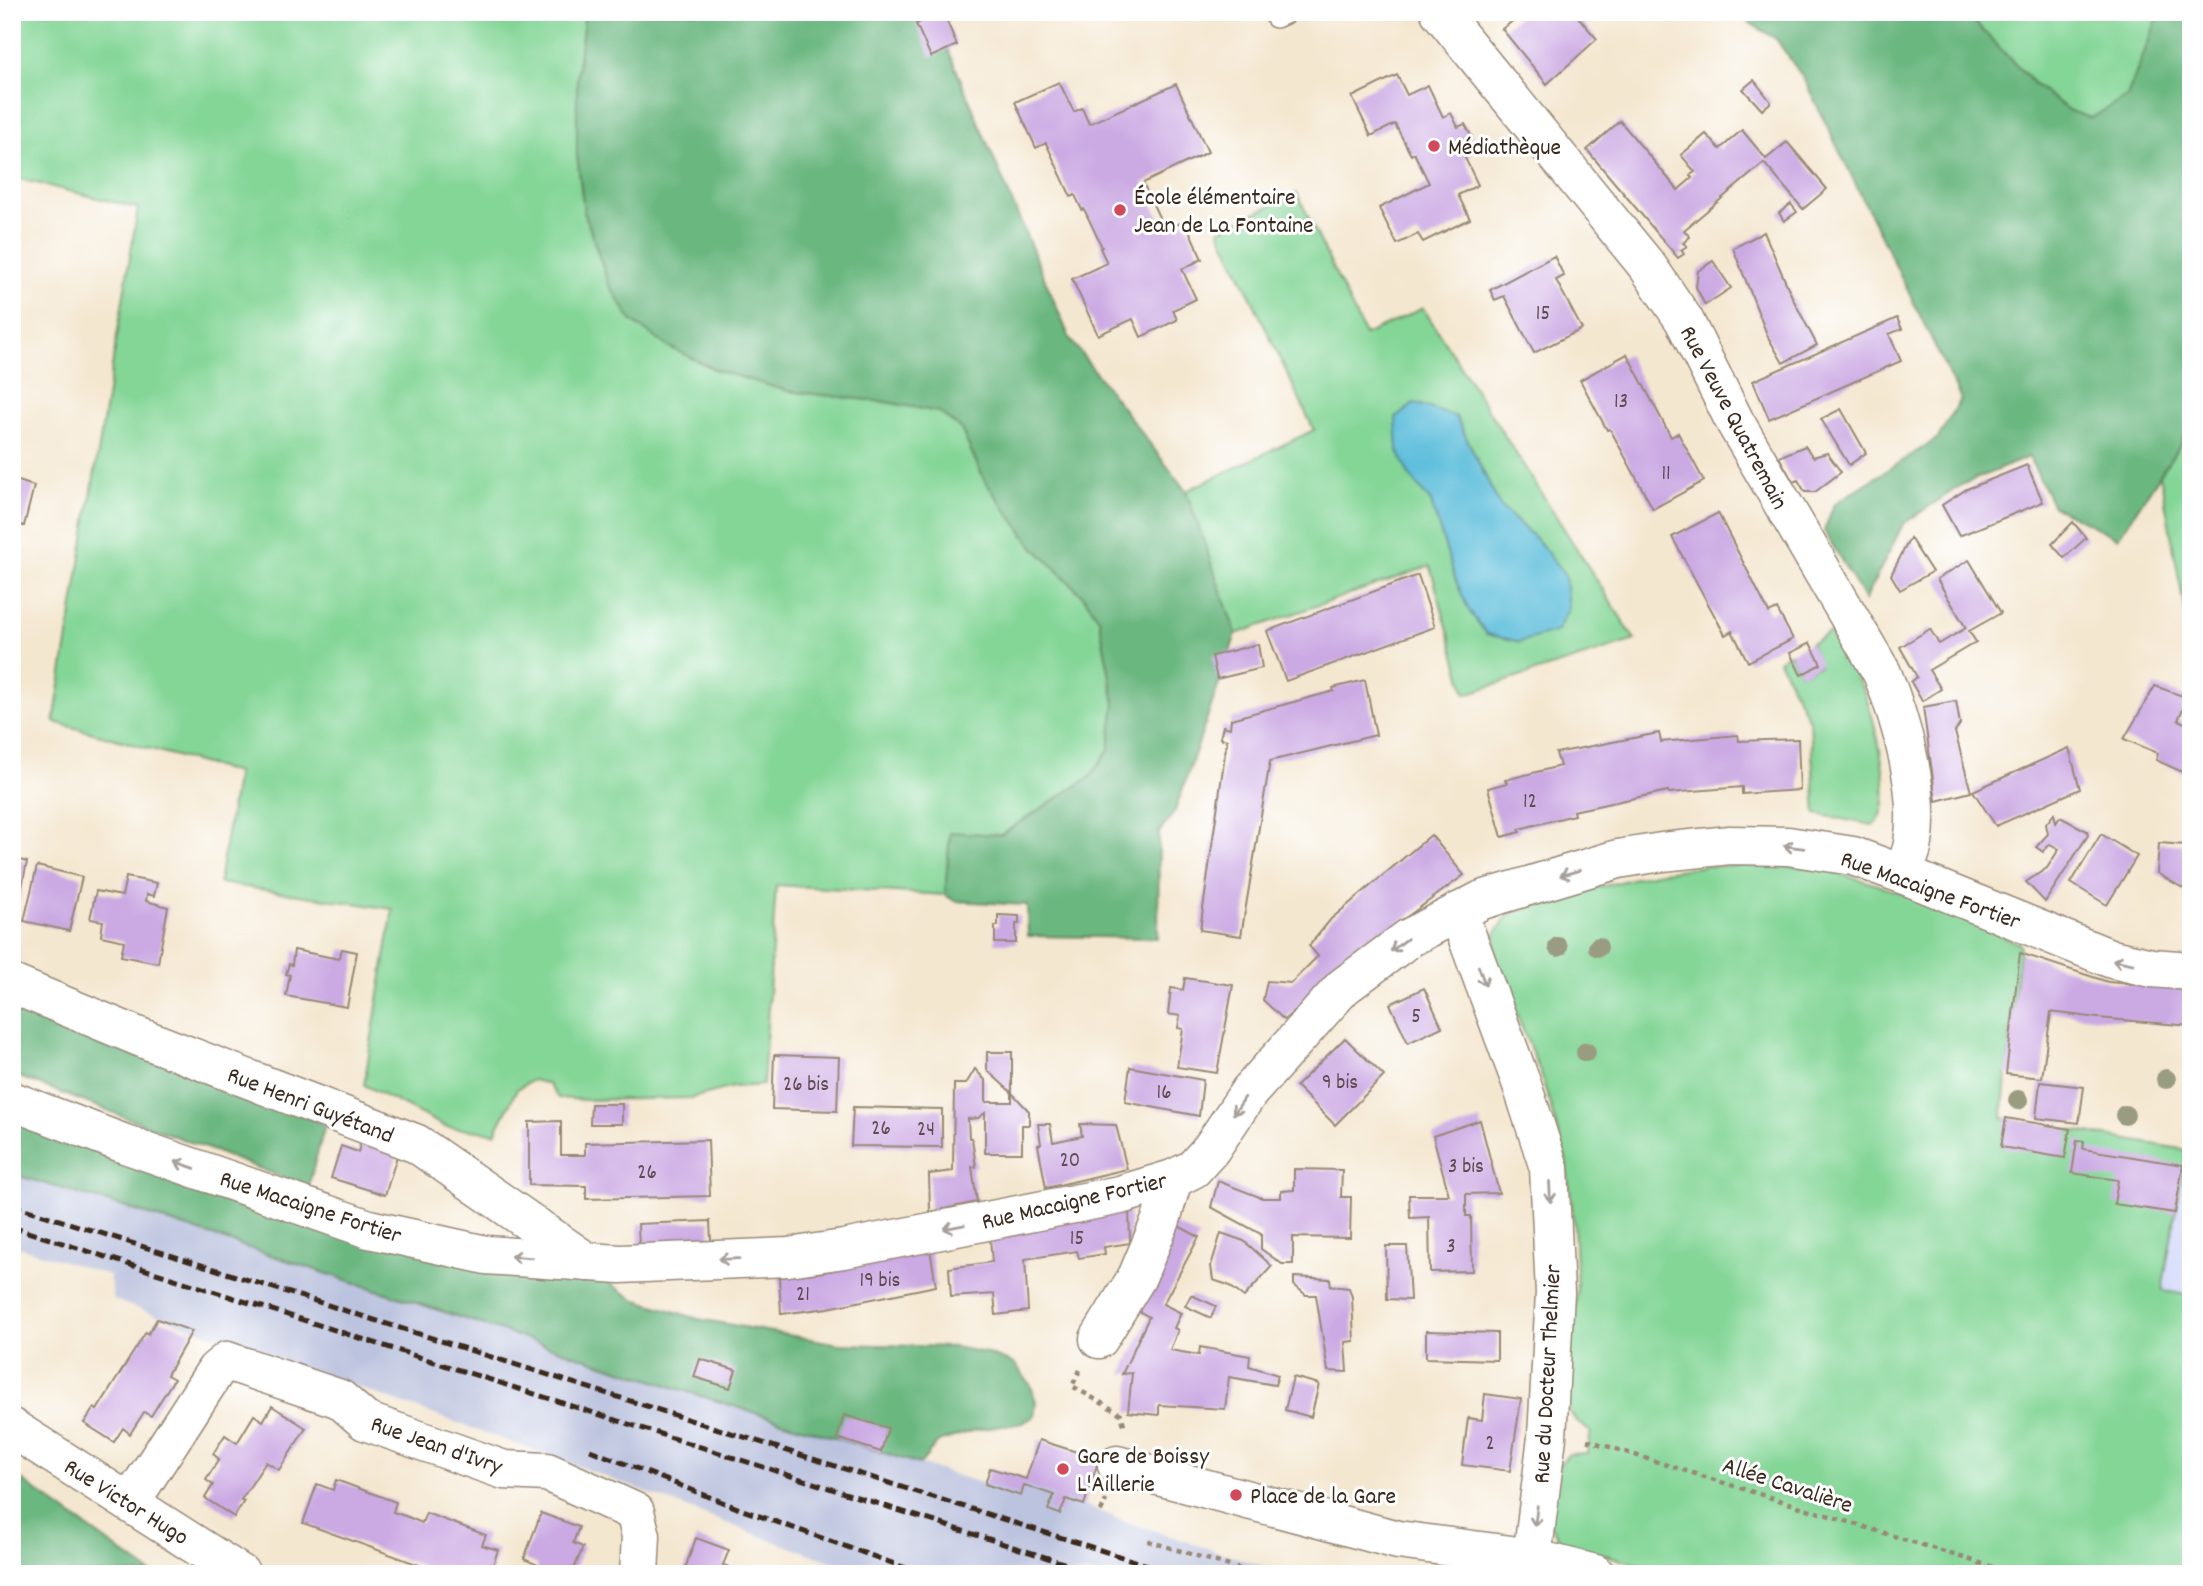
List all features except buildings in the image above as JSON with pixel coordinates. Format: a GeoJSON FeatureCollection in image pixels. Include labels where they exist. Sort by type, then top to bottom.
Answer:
{"type":"FeatureCollection","features":[{"type":"Feature","properties":{"kind":"street","name":"Rue Veuve Quatremain"},"geometry":{"type":"LineString","coordinates":[[1440,12],[1647,267],[1684,320],[1742,434],[1882,673],[1899,715],[1916,819],[1913,846],[1902,874]]}},
{"type":"Feature","properties":{"kind":"street","name":"Rue Macaigne Fortier"},"geometry":{"type":"LineString","coordinates":[[12,1101],[125,1144],[369,1229],[486,1255],[589,1263],[788,1256],[844,1249],[1120,1195],[1173,1179],[1193,1169],[1211,1149],[1249,1092],[1343,987],[1409,937],[1482,900],[1618,859],[1730,845],[1787,846],[1853,856],[2112,960],[2152,968],[2191,971]]}},
{"type":"Feature","properties":{"kind":"street","name":"Rue du Docteur Thelmier"},"geometry":{"type":"LineString","coordinates":[[1458,912],[1522,1085],[1549,1168],[1555,1293],[1547,1437],[1532,1558]]}},
{"type":"Feature","properties":{"kind":"street","name":"Rue Henri Guyétand"},"geometry":{"type":"LineString","coordinates":[[12,984],[137,1036],[417,1144],[589,1263]]}},
{"type":"Feature","properties":{"kind":"street"},"geometry":{"type":"LineString","coordinates":[[1099,1339],[1137,1277],[1161,1220],[1173,1179]]}},
{"type":"Feature","properties":{"kind":"street","name":"Rue Jean d'Ivry"},"geometry":{"type":"LineString","coordinates":[[130,1503],[216,1370],[227,1361],[340,1399],[365,1421],[504,1470],[547,1472],[635,1512],[641,1536],[639,1574]]}},
{"type":"Feature","properties":{"kind":"street","name":"Rue Victor Hugo"},"geometry":{"type":"LineString","coordinates":[[12,1428],[241,1574]]}},
{"type":"Feature","properties":{"kind":"street"},"geometry":{"type":"LineString","coordinates":[[1117,1465],[1398,1540],[1532,1558],[1595,1574]]}},
{"type":"Feature","properties":{"kind":"path"},"geometry":{"type":"LineString","coordinates":[[1099,1339],[1072,1386],[1121,1414],[1126,1434],[1117,1465]]}},
{"type":"Feature","properties":{"kind":"path","name":"Allée Cavalière"},"geometry":{"type":"LineString","coordinates":[[1547,1437],[1594,1441],[2015,1574]]}},
{"type":"Feature","properties":{"kind":"path"},"geometry":{"type":"LineString","coordinates":[[1148,1541],[1250,1572]]}},
{"type":"Feature","properties":{"kind":"path"},"geometry":{"type":"LineString","coordinates":[[1231,1574],[1233,1567]]}},
{"type":"Feature","properties":{"kind":"shaded area"},"geometry":{"type":"Polygon","coordinates":[[[2191,1135],[2191,1296],[2162,1291],[2183,1165],[2191,1135]]]}},
{"type":"Feature","properties":{"kind":"shaded area"},"geometry":{"type":"Polygon","coordinates":[[[12,1174],[124,1207],[688,1392],[984,1484],[990,1468],[1026,1479],[1039,1440],[1099,1459],[1084,1505],[1118,1519],[1287,1574],[868,1574],[773,1541],[580,1467],[114,1300],[109,1275],[12,1245],[12,1174]]]}},
{"type":"Feature","properties":{"kind":"green space"},"geometry":{"type":"Polygon","coordinates":[[[12,12],[585,12],[577,75],[577,155],[584,211],[609,285],[632,321],[667,346],[718,371],[788,391],[886,402],[939,412],[961,429],[985,481],[1031,544],[1082,595],[1099,618],[1115,704],[1109,749],[1091,776],[1000,835],[950,832],[945,895],[776,885],[763,1085],[733,1087],[691,1098],[586,1100],[558,1098],[548,1084],[533,1080],[517,1089],[495,1133],[446,1127],[364,1085],[393,909],[219,883],[237,773],[54,722],[138,208],[12,177],[12,12]]]}},
{"type":"Feature","properties":{"kind":"green space"},"geometry":{"type":"Polygon","coordinates":[[[585,12],[932,12],[1070,339],[1186,491],[1236,634],[1175,811],[1159,833],[1158,938],[1028,936],[1027,905],[955,901],[945,895],[950,832],[1001,835],[1091,776],[1109,749],[1115,704],[1099,618],[1082,595],[1031,544],[985,481],[961,429],[939,412],[886,402],[788,391],[717,370],[667,346],[632,321],[609,285],[584,211],[577,155],[577,75],[585,12]]]}},
{"type":"Feature","properties":{"kind":"green space"},"geometry":{"type":"Polygon","coordinates":[[[1732,12],[1965,12],[2035,85],[2070,111],[2091,118],[2127,97],[2160,12],[2191,12],[2191,416],[2183,440],[2118,538],[2053,506],[2029,457],[1963,484],[1903,524],[1865,600],[1824,531],[1834,504],[1938,438],[1961,399],[1804,79],[1776,39],[1732,12]]]}},
{"type":"Feature","properties":{"kind":"green space"},"geometry":{"type":"Polygon","coordinates":[[[1965,12],[2160,12],[2127,97],[2091,118],[2070,111],[2035,85],[1965,12]]]}},
{"type":"Feature","properties":{"kind":"green space"},"geometry":{"type":"Polygon","coordinates":[[[1297,193],[1365,335],[1423,308],[1635,640],[1466,694],[1430,566],[1236,634],[1186,491],[1314,430],[1219,230],[1297,193]],[[1456,417],[1431,502],[1456,581],[1540,543],[1500,506],[1456,417]]]}},
{"type":"Feature","properties":{"kind":"green space"},"geometry":{"type":"Polygon","coordinates":[[[2191,416],[2191,617],[2187,622],[2160,474],[2183,440],[2191,416]]]}},
{"type":"Feature","properties":{"kind":"green space"},"geometry":{"type":"Polygon","coordinates":[[[1830,633],[1863,690],[1878,739],[1884,801],[1880,816],[1873,825],[1816,814],[1810,722],[1779,660],[1790,653],[1801,674],[1820,665],[1810,643],[1830,633]]]}},
{"type":"Feature","properties":{"kind":"green space"},"geometry":{"type":"Polygon","coordinates":[[[1771,865],[1814,868],[1867,882],[1919,900],[2020,944],[2002,1118],[2187,1150],[2162,1290],[2191,1296],[2191,1574],[1673,1574],[1562,1543],[1547,1519],[1553,1471],[1569,1454],[1587,1453],[1591,1432],[1577,1422],[1568,1410],[1568,1373],[1577,1291],[1574,1223],[1566,1160],[1541,1074],[1496,964],[1496,933],[1507,917],[1518,911],[1564,896],[1655,873],[1706,866],[1771,865]]]}},
{"type":"Feature","properties":{"kind":"green space"},"geometry":{"type":"Polygon","coordinates":[[[12,996],[325,1125],[308,1187],[12,1074],[12,996]]]}},
{"type":"Feature","properties":{"kind":"green space"},"geometry":{"type":"Polygon","coordinates":[[[12,1120],[604,1280],[634,1299],[698,1319],[839,1344],[954,1347],[985,1353],[1015,1364],[1031,1386],[1036,1402],[1034,1416],[1023,1423],[975,1430],[938,1442],[920,1464],[688,1392],[124,1207],[12,1174],[12,1120]]]}},
{"type":"Feature","properties":{"kind":"green space"},"geometry":{"type":"Polygon","coordinates":[[[12,1473],[152,1574],[12,1574],[12,1473]]]}},
{"type":"Feature","properties":{"kind":"water"},"geometry":{"type":"Polygon","coordinates":[[[1415,403],[1456,417],[1500,506],[1540,543],[1565,576],[1568,609],[1557,631],[1520,642],[1487,634],[1469,611],[1456,581],[1431,502],[1409,475],[1398,451],[1396,418],[1415,403]]]}},
{"type":"Feature","properties":{"kind":"railway"},"geometry":{"type":"LineString","coordinates":[[12,1205],[1176,1574]]}},
{"type":"Feature","properties":{"kind":"railway"},"geometry":{"type":"LineString","coordinates":[[12,1227],[1098,1574]]}},
{"type":"Feature","properties":{"kind":"railway"},"geometry":{"type":"LineString","coordinates":[[590,1450],[740,1509],[923,1574]]}},
{"type":"Feature","properties":{"kind":"place","name":"Médiathèque"},"geometry":{"type":"Point","coordinates":[1434,146]}},
{"type":"Feature","properties":{"kind":"place","name":"École élémentaire Jean de La Fontaine"},"geometry":{"type":"Point","coordinates":[1120,210]}},
{"type":"Feature","properties":{"kind":"place","name":"Gare de Boissy L'Aillerie"},"geometry":{"type":"Point","coordinates":[1063,1469]}},
{"type":"Feature","properties":{"kind":"place","name":"Place de la Gare"},"geometry":{"type":"Point","coordinates":[1236,1495]}}]}
